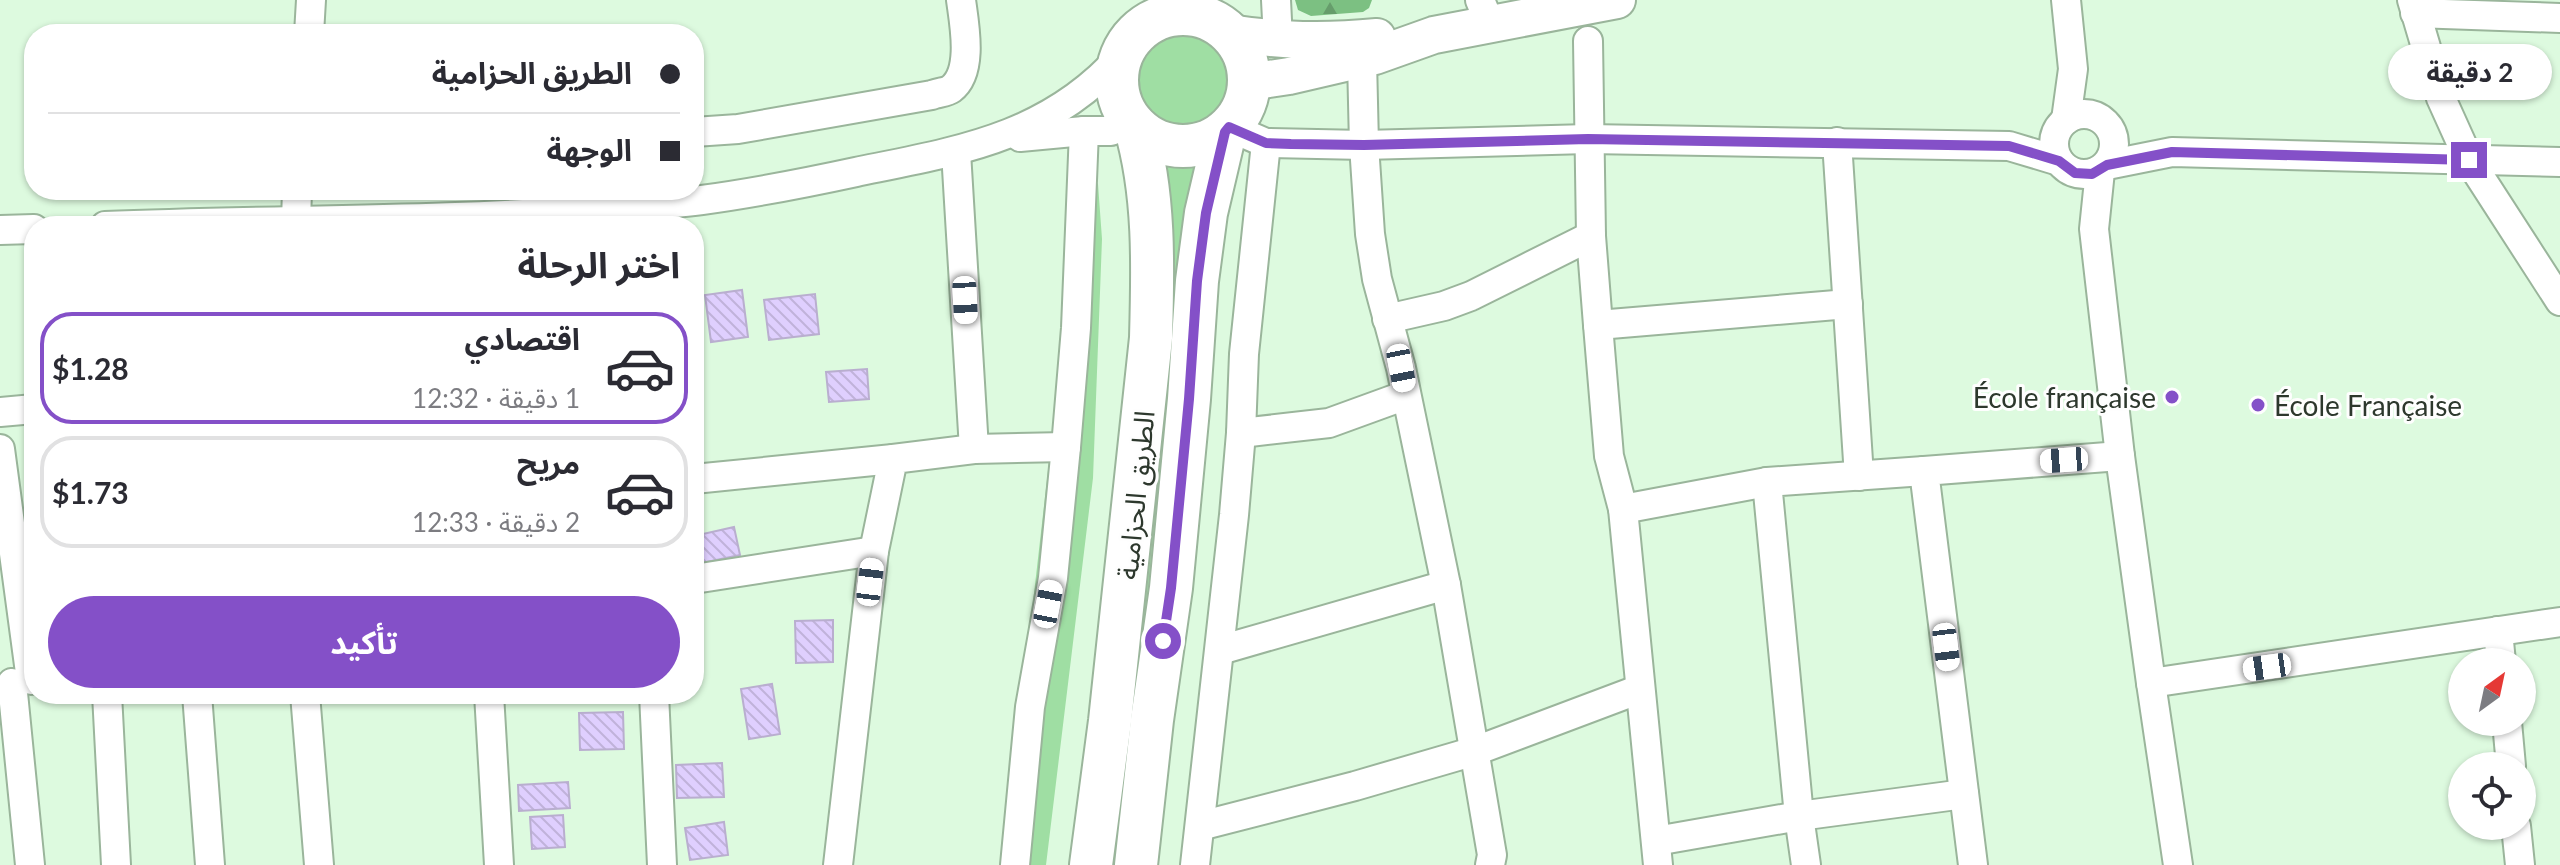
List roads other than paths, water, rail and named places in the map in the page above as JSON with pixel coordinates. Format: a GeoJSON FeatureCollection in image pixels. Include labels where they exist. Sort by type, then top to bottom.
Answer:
{"type":"FeatureCollection","features":[{"type":"Feature","properties":{"kind":"highway","name":"الطريق الحزامية"},"geometry":{"type":"LineString","coordinates":[[1091,865],[1110,721],[1151,338],[1148,183],[1133,124],[1124,110],[1117,83],[1123,53],[1142,0]]}},
{"type":"Feature","properties":{"kind":"highway"},"geometry":{"type":"LineString","coordinates":[[1123,53],[1136,34],[1151,22],[1170,15],[1189,14],[1226,21],[1247,64],[1249,82]]}},
{"type":"Feature","properties":{"kind":"highway","name":"الطريق الحزامية"},"geometry":{"type":"LineString","coordinates":[[1136,865],[1171,588],[1206,213],[1227,130],[1246,100],[1249,82]]}},
{"type":"Feature","properties":{"kind":"highway"},"geometry":{"type":"LineString","coordinates":[[1133,124],[1151,138],[1169,145],[1189,146],[1208,141],[1227,130]]}},
{"type":"Feature","properties":{"kind":"main road"},"geometry":{"type":"LineString","coordinates":[[1249,82],[1362,60],[1434,35],[1485,12],[1617,0]]}},
{"type":"Feature","properties":{"kind":"main road"},"geometry":{"type":"LineString","coordinates":[[1226,21],[1278,40],[1331,41],[1434,35]]}},
{"type":"Feature","properties":{"kind":"street"},"geometry":{"type":"LineString","coordinates":[[310,24],[311,0]]}},
{"type":"Feature","properties":{"kind":"street"},"geometry":{"type":"LineString","coordinates":[[704,131],[738,129],[951,89],[961,75],[966,52],[961,0]]}},
{"type":"Feature","properties":{"kind":"street"},"geometry":{"type":"LineString","coordinates":[[1276,0],[1278,40]]}},
{"type":"Feature","properties":{"kind":"street"},"geometry":{"type":"LineString","coordinates":[[2066,0],[2073,69],[2055,152],[2085,167]]}},
{"type":"Feature","properties":{"kind":"street"},"geometry":{"type":"LineString","coordinates":[[2560,18],[2414,6],[2441,98],[2469,160],[2560,301]]}},
{"type":"Feature","properties":{"kind":"street"},"geometry":{"type":"LineString","coordinates":[[1588,41],[1591,236],[1609,456],[1623,509],[1657,853],[1799,816],[1964,794]]}},
{"type":"Feature","properties":{"kind":"street"},"geometry":{"type":"LineString","coordinates":[[704,200],[811,182],[956,152],[999,139],[1058,109],[1101,78],[1123,53]]}},
{"type":"Feature","properties":{"kind":"street"},"geometry":{"type":"LineString","coordinates":[[1362,60],[1370,234],[1377,279],[1406,395],[1446,585],[1492,855],[1490,865]]}},
{"type":"Feature","properties":{"kind":"street"},"geometry":{"type":"LineString","coordinates":[[2073,69],[2115,147],[2085,167]]}},
{"type":"Feature","properties":{"kind":"street"},"geometry":{"type":"LineString","coordinates":[[2009,146],[2061,126],[2075,115],[2085,114],[2172,152]]}},
{"type":"Feature","properties":{"kind":"street"},"geometry":{"type":"LineString","coordinates":[[999,139],[1111,131],[1133,124]]}},
{"type":"Feature","properties":{"kind":"street"},"geometry":{"type":"LineString","coordinates":[[1227,130],[1266,143],[1364,145],[1588,139],[2009,146],[2085,167],[2172,152],[2560,162]]}},
{"type":"Feature","properties":{"kind":"street"},"geometry":{"type":"LineString","coordinates":[[1015,865],[1030,707],[1053,578],[1066,447],[1076,328],[1084,131]]}},
{"type":"Feature","properties":{"kind":"street"},"geometry":{"type":"LineString","coordinates":[[1837,142],[1859,476]]}},
{"type":"Feature","properties":{"kind":"street"},"geometry":{"type":"LineString","coordinates":[[1195,865],[1220,650],[1266,143]]}},
{"type":"Feature","properties":{"kind":"street"},"geometry":{"type":"LineString","coordinates":[[956,152],[974,449]]}},
{"type":"Feature","properties":{"kind":"street"},"geometry":{"type":"LineString","coordinates":[[2085,167],[2120,456],[2178,865]]}},
{"type":"Feature","properties":{"kind":"street"},"geometry":{"type":"LineString","coordinates":[[626,216],[654,215],[701,200]]}},
{"type":"Feature","properties":{"kind":"street"},"geometry":{"type":"LineString","coordinates":[[0,230],[24,229]]}},
{"type":"Feature","properties":{"kind":"street"},"geometry":{"type":"LineString","coordinates":[[1387,319],[1444,306],[1471,296],[1591,236]]}},
{"type":"Feature","properties":{"kind":"street"},"geometry":{"type":"LineString","coordinates":[[1598,325],[1848,304]]}},
{"type":"Feature","properties":{"kind":"street"},"geometry":{"type":"LineString","coordinates":[[1241,433],[1329,423],[1406,395]]}},
{"type":"Feature","properties":{"kind":"street"},"geometry":{"type":"LineString","coordinates":[[0,412],[24,410]]}},
{"type":"Feature","properties":{"kind":"street"},"geometry":{"type":"LineString","coordinates":[[704,478],[974,449],[1066,447]]}},
{"type":"Feature","properties":{"kind":"street"},"geometry":{"type":"LineString","coordinates":[[0,449],[14,502],[18,585],[19,682],[11,782],[30,865]]}},
{"type":"Feature","properties":{"kind":"street"},"geometry":{"type":"LineString","coordinates":[[1623,509],[1767,482],[2120,456]]}},
{"type":"Feature","properties":{"kind":"street"},"geometry":{"type":"LineString","coordinates":[[838,865],[874,551],[893,459]]}},
{"type":"Feature","properties":{"kind":"street"},"geometry":{"type":"LineString","coordinates":[[1924,471],[1973,865]]}},
{"type":"Feature","properties":{"kind":"street"},"geometry":{"type":"LineString","coordinates":[[1767,482],[1806,865]]}},
{"type":"Feature","properties":{"kind":"street"},"geometry":{"type":"LineString","coordinates":[[704,577],[874,551]]}},
{"type":"Feature","properties":{"kind":"street"},"geometry":{"type":"LineString","coordinates":[[1220,650],[1446,585]]}},
{"type":"Feature","properties":{"kind":"street"},"geometry":{"type":"LineString","coordinates":[[2151,683],[2560,622]]}},
{"type":"Feature","properties":{"kind":"street"},"geometry":{"type":"LineString","coordinates":[[2498,631],[2500,648]]}},
{"type":"Feature","properties":{"kind":"street"},"geometry":{"type":"LineString","coordinates":[[1200,826],[1475,751],[1640,689]]}},
{"type":"Feature","properties":{"kind":"street"},"geometry":{"type":"LineString","coordinates":[[108,704],[116,865]]}},
{"type":"Feature","properties":{"kind":"street"},"geometry":{"type":"LineString","coordinates":[[198,704],[210,865]]}},
{"type":"Feature","properties":{"kind":"street"},"geometry":{"type":"LineString","coordinates":[[306,704],[319,865]]}},
{"type":"Feature","properties":{"kind":"street"},"geometry":{"type":"LineString","coordinates":[[490,704],[499,865]]}},
{"type":"Feature","properties":{"kind":"street"},"geometry":{"type":"LineString","coordinates":[[654,704],[662,865]]}},
{"type":"Feature","properties":{"kind":"street"},"geometry":{"type":"LineString","coordinates":[[2517,840],[2520,865]]}},
{"type":"Feature","properties":{"kind":"place","name":"École française"},"geometry":{"type":"Point","coordinates":[2172,397]}},
{"type":"Feature","properties":{"kind":"place","name":"École Française"},"geometry":{"type":"Point","coordinates":[2258,405]}}]}
